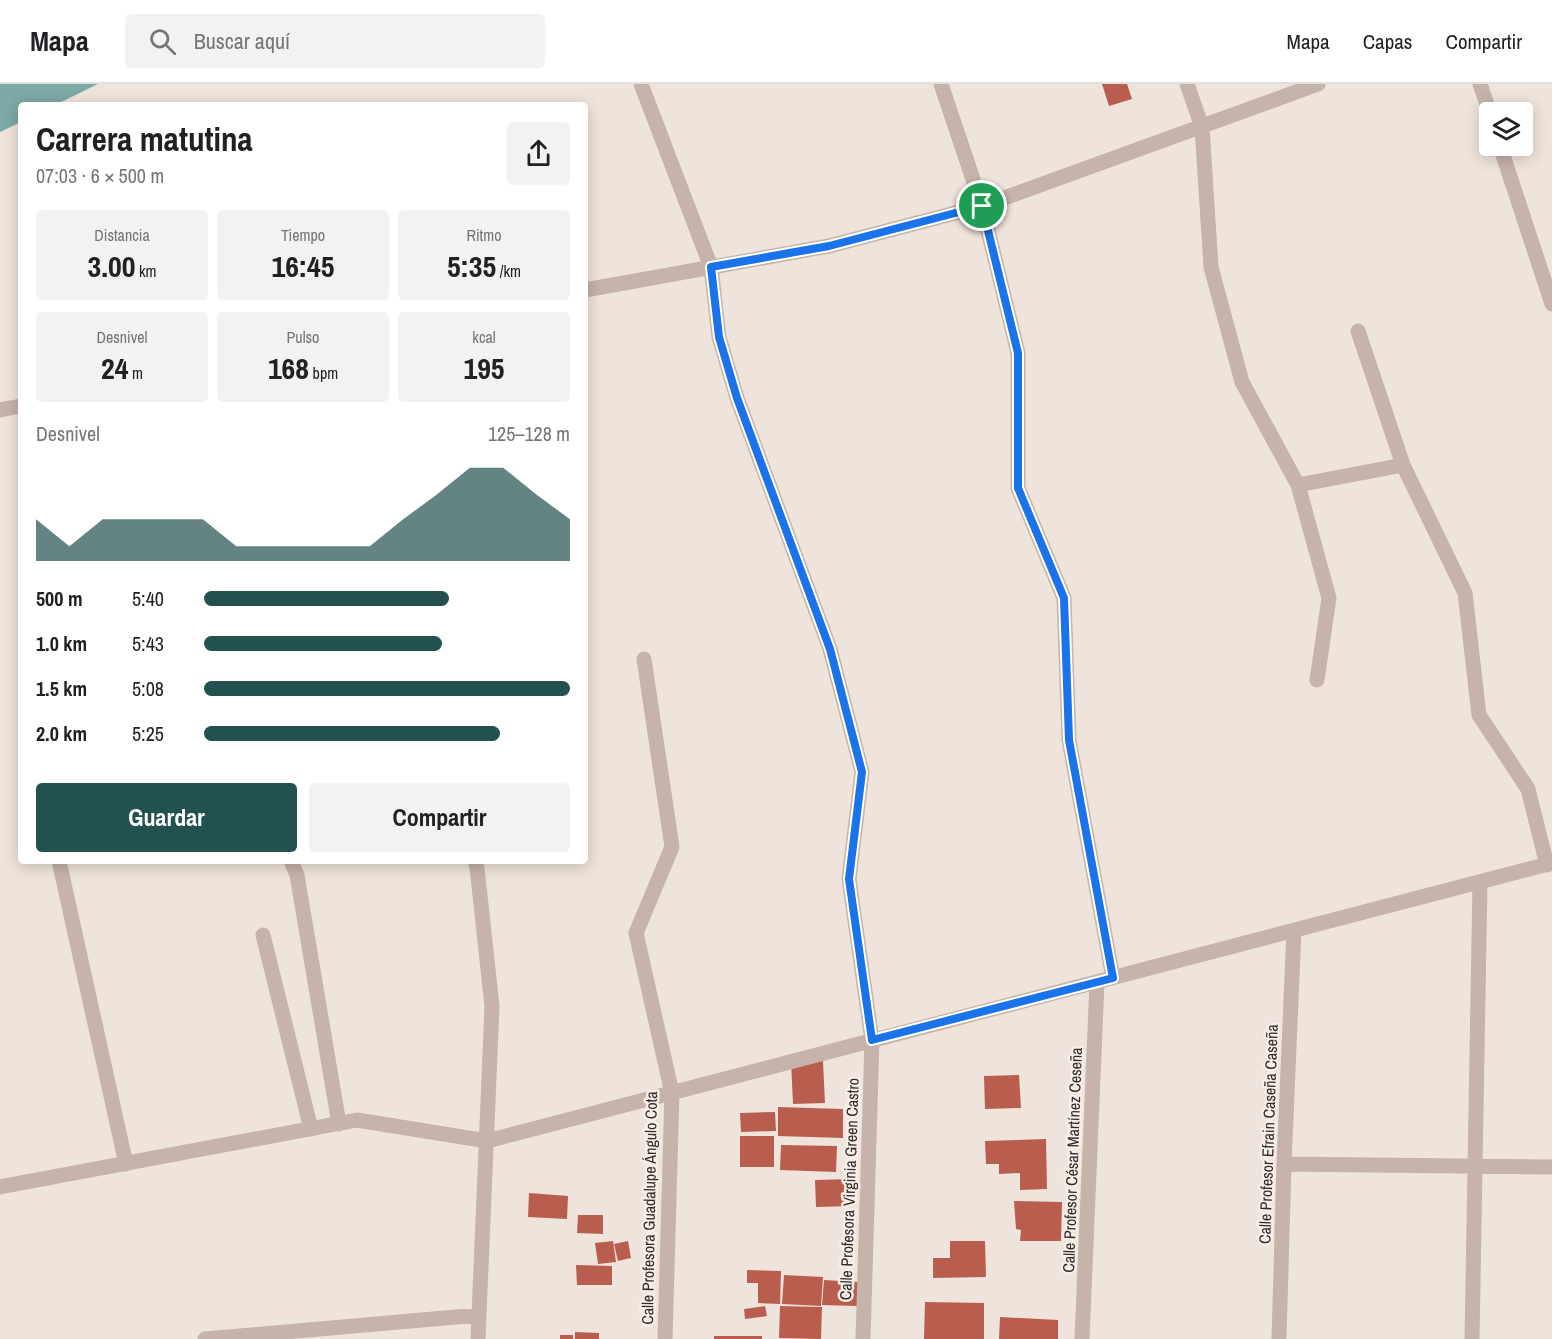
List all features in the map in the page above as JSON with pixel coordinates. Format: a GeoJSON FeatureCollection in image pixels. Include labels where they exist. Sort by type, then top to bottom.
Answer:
{"type":"FeatureCollection","features":[{"type":"Feature","properties":{"kind":"street","name":"Calle Profesora Virginia Green Castro"},"geometry":{"type":"LineString","coordinates":[[641,84],[711,267],[719,337],[737,398],[830,649],[862,772],[849,879],[872,1040],[863,1339]]}},
{"type":"Feature","properties":{"kind":"street"},"geometry":{"type":"LineString","coordinates":[[941,84],[982,206],[1018,353],[1018,488],[1064,598],[1069,740],[1113,978]]}},
{"type":"Feature","properties":{"kind":"street"},"geometry":{"type":"LineString","coordinates":[[1186,84],[1202,127],[1211,267],[1242,382],[1298,485],[1329,598],[1317,680]]}},
{"type":"Feature","properties":{"kind":"street"},"geometry":{"type":"LineString","coordinates":[[588,289],[829,246],[982,206],[1318,84]]}},
{"type":"Feature","properties":{"kind":"street"},"geometry":{"type":"LineString","coordinates":[[1480,84],[1486,102]]}},
{"type":"Feature","properties":{"kind":"street"},"geometry":{"type":"LineString","coordinates":[[1503,156],[1552,304]]}},
{"type":"Feature","properties":{"kind":"street"},"geometry":{"type":"LineString","coordinates":[[0,1187],[357,1120],[487,1141],[1550,864],[1528,789],[1479,715],[1465,593],[1404,465],[1358,331]]}},
{"type":"Feature","properties":{"kind":"street"},"geometry":{"type":"LineString","coordinates":[[0,410],[18,407]]}},
{"type":"Feature","properties":{"kind":"street"},"geometry":{"type":"LineString","coordinates":[[1298,485],[1404,465]]}},
{"type":"Feature","properties":{"kind":"street","name":"Calle Profesora Guadalupe Ángulo Cota"},"geometry":{"type":"LineString","coordinates":[[644,658],[672,847],[636,933],[672,1092],[664,1339]]}},
{"type":"Feature","properties":{"kind":"street"},"geometry":{"type":"LineString","coordinates":[[60,864],[126,1164]]}},
{"type":"Feature","properties":{"kind":"street"},"geometry":{"type":"LineString","coordinates":[[292,864],[297,875],[339,1124]]}},
{"type":"Feature","properties":{"kind":"street"},"geometry":{"type":"LineString","coordinates":[[476,864],[492,1006],[478,1339]]}},
{"type":"Feature","properties":{"kind":"street"},"geometry":{"type":"LineString","coordinates":[[1472,1339],[1480,882]]}},
{"type":"Feature","properties":{"kind":"street","name":"Calle Profesor Efrain Caseña Caseña"},"geometry":{"type":"LineString","coordinates":[[1279,1339],[1294,930]]}},
{"type":"Feature","properties":{"kind":"street"},"geometry":{"type":"LineString","coordinates":[[263,935],[311,1129]]}},
{"type":"Feature","properties":{"kind":"street","name":"Calle Profesor César Martínez Ceseña"},"geometry":{"type":"LineString","coordinates":[[1082,1339],[1097,982]]}},
{"type":"Feature","properties":{"kind":"street"},"geometry":{"type":"LineString","coordinates":[[1284,1164],[1552,1167]]}},
{"type":"Feature","properties":{"kind":"street"},"geometry":{"type":"LineString","coordinates":[[205,1339],[479,1315]]}},
{"type":"Feature","properties":{"kind":"water"},"geometry":{"type":"Polygon","coordinates":[[[0,84],[98,84],[61,102],[18,102],[18,123],[0,132],[0,84]]]}},
{"type":"Feature","properties":{"kind":"building"},"geometry":{"type":"Polygon","coordinates":[[[1102,84],[1127,84],[1132,99],[1109,106],[1102,84]]]}},
{"type":"Feature","properties":{"kind":"building"},"geometry":{"type":"Polygon","coordinates":[[[823,1061],[825,1103],[793,1104],[791,1062],[823,1061]]]}},
{"type":"Feature","properties":{"kind":"building"},"geometry":{"type":"Polygon","coordinates":[[[1019,1075],[1021,1108],[985,1109],[984,1076],[1019,1075]]]}},
{"type":"Feature","properties":{"kind":"building"},"geometry":{"type":"Polygon","coordinates":[[[778,1107],[843,1109],[843,1138],[778,1136],[778,1107]]]}},
{"type":"Feature","properties":{"kind":"building"},"geometry":{"type":"Polygon","coordinates":[[[775,1112],[776,1131],[741,1132],[740,1113],[775,1112]]]}},
{"type":"Feature","properties":{"kind":"building"},"geometry":{"type":"Polygon","coordinates":[[[740,1136],[774,1136],[774,1167],[740,1167],[740,1136]]]}},
{"type":"Feature","properties":{"kind":"building"},"geometry":{"type":"Polygon","coordinates":[[[1046,1139],[1047,1189],[1020,1190],[1020,1173],[999,1174],[999,1164],[986,1164],[985,1141],[1046,1139]]]}},
{"type":"Feature","properties":{"kind":"building"},"geometry":{"type":"Polygon","coordinates":[[[781,1145],[837,1146],[836,1172],[780,1170],[781,1145]]]}},
{"type":"Feature","properties":{"kind":"building"},"geometry":{"type":"Polygon","coordinates":[[[852,1179],[853,1206],[816,1207],[815,1180],[852,1179]]]}},
{"type":"Feature","properties":{"kind":"building"},"geometry":{"type":"Polygon","coordinates":[[[529,1193],[568,1196],[567,1219],[528,1217],[529,1193]]]}},
{"type":"Feature","properties":{"kind":"building"},"geometry":{"type":"Polygon","coordinates":[[[1014,1201],[1062,1202],[1061,1241],[1020,1241],[1021,1230],[1016,1229],[1014,1201]]]}},
{"type":"Feature","properties":{"kind":"building"},"geometry":{"type":"Polygon","coordinates":[[[578,1215],[603,1215],[603,1234],[577,1233],[578,1215]]]}},
{"type":"Feature","properties":{"kind":"building"},"geometry":{"type":"Polygon","coordinates":[[[613,1241],[616,1262],[598,1264],[595,1243],[613,1241]]]}},
{"type":"Feature","properties":{"kind":"building"},"geometry":{"type":"Polygon","coordinates":[[[628,1241],[631,1258],[618,1261],[614,1244],[628,1241]]]}},
{"type":"Feature","properties":{"kind":"building"},"geometry":{"type":"Polygon","coordinates":[[[950,1241],[985,1241],[986,1277],[933,1278],[933,1258],[950,1258],[950,1241]]]}},
{"type":"Feature","properties":{"kind":"building"},"geometry":{"type":"Polygon","coordinates":[[[576,1265],[612,1266],[612,1285],[577,1285],[576,1265]]]}},
{"type":"Feature","properties":{"kind":"building"},"geometry":{"type":"Polygon","coordinates":[[[747,1270],[781,1271],[780,1304],[758,1303],[758,1283],[747,1283],[747,1270]]]}},
{"type":"Feature","properties":{"kind":"building"},"geometry":{"type":"Polygon","coordinates":[[[784,1275],[823,1277],[821,1306],[782,1304],[784,1275]]]}},
{"type":"Feature","properties":{"kind":"building"},"geometry":{"type":"Polygon","coordinates":[[[824,1280],[858,1282],[857,1306],[822,1305],[824,1280]]]}},
{"type":"Feature","properties":{"kind":"building"},"geometry":{"type":"Polygon","coordinates":[[[925,1302],[984,1303],[984,1339],[924,1339],[925,1302]]]}},
{"type":"Feature","properties":{"kind":"building"},"geometry":{"type":"Polygon","coordinates":[[[765,1306],[767,1316],[745,1319],[744,1309],[765,1306]]]}},
{"type":"Feature","properties":{"kind":"building"},"geometry":{"type":"Polygon","coordinates":[[[780,1306],[822,1307],[821,1339],[779,1338],[780,1306]]]}},
{"type":"Feature","properties":{"kind":"building"},"geometry":{"type":"Polygon","coordinates":[[[1000,1317],[1058,1320],[1058,1339],[999,1339],[1000,1317]]]}},
{"type":"Feature","properties":{"kind":"building"},"geometry":{"type":"Polygon","coordinates":[[[575,1332],[599,1333],[599,1339],[575,1339],[575,1332]]]}},
{"type":"Feature","properties":{"kind":"building"},"geometry":{"type":"Polygon","coordinates":[[[560,1335],[573,1335],[573,1339],[560,1339],[560,1335]]]}},
{"type":"Feature","properties":{"kind":"building"},"geometry":{"type":"Polygon","coordinates":[[[714,1336],[762,1336],[762,1339],[714,1339],[714,1336]]]}},
{"type":"Feature","properties":{"kind":"route"},"geometry":{"type":"LineString","coordinates":[[982,206],[1018,353],[1018,488],[1064,598],[1069,740],[1113,978],[872,1040],[849,879],[862,772],[830,649],[737,398],[719,337],[711,267],[829,246],[982,206]]}}]}
